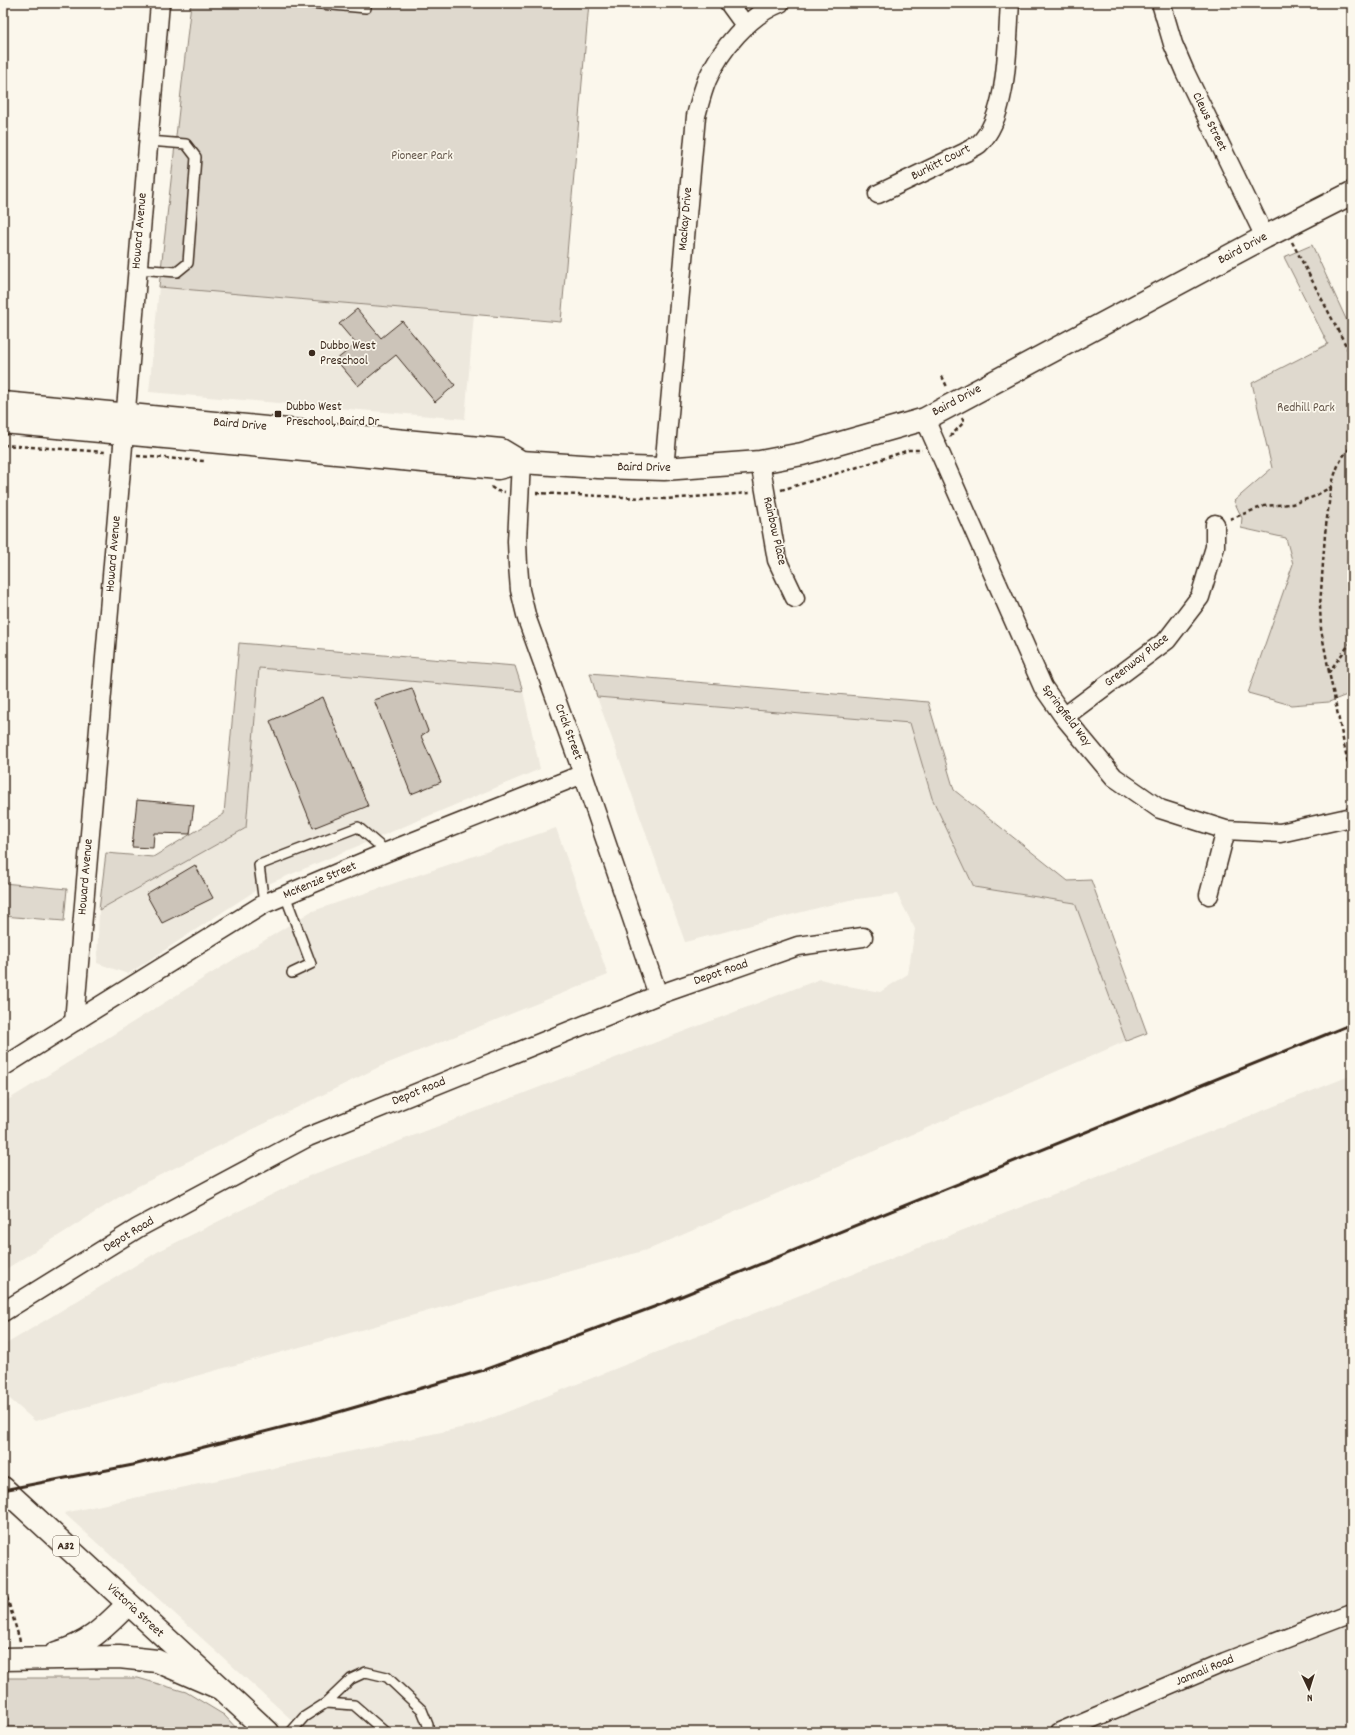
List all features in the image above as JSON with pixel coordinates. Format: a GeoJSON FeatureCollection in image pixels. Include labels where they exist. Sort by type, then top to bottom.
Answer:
{"type":"FeatureCollection","features":[{"type":"Feature","properties":{"kind":"main road","name":"Baird Drive"},"geometry":{"type":"LineString","coordinates":[[3,403],[126,423],[498,468],[521,462],[598,467],[664,469],[760,462],[802,454],[925,419],[1274,232],[1352,193]]}},
{"type":"Feature","properties":{"kind":"main road","name":"Baird Drive"},"geometry":{"type":"LineString","coordinates":[[3,422],[126,423]]}},
{"type":"Feature","properties":{"kind":"main road","name":"Victoria Street"},"geometry":{"type":"LineString","coordinates":[[3,1488],[268,1732]]}},
{"type":"Feature","properties":{"kind":"main road"},"geometry":{"type":"LineString","coordinates":[[3,1659],[56,1653],[74,1648],[91,1639],[128,1604]]}},
{"type":"Feature","properties":{"kind":"main road"},"geometry":{"type":"LineString","coordinates":[[3,1659],[119,1657],[157,1661],[220,1688]]}},
{"type":"Feature","properties":{"kind":"street","name":"Howard Avenue"},"geometry":{"type":"LineString","coordinates":[[74,1022],[126,423],[137,270],[160,3]]}},
{"type":"Feature","properties":{"kind":"street"},"geometry":{"type":"LineString","coordinates":[[729,3],[745,25]]}},
{"type":"Feature","properties":{"kind":"street","name":"Mackay Drive"},"geometry":{"type":"LineString","coordinates":[[664,469],[696,116],[707,80],[724,51],[745,25],[769,7],[780,3]]}},
{"type":"Feature","properties":{"kind":"street","name":"Burkitt Court"},"geometry":{"type":"LineString","coordinates":[[878,194],[966,152],[979,144],[992,127],[1000,109],[1003,90],[1010,3]]}},
{"type":"Feature","properties":{"kind":"street","name":"Clews Street"},"geometry":{"type":"LineString","coordinates":[[1161,3],[1184,72],[1274,232]]}},
{"type":"Feature","properties":{"kind":"street","name":"Springfield Way"},"geometry":{"type":"LineString","coordinates":[[925,419],[1043,687],[1064,717],[1114,777],[1160,809],[1226,830],[1280,833],[1352,816]]}},
{"type":"Feature","properties":{"kind":"street","name":"Crick Street"},"geometry":{"type":"LineString","coordinates":[[521,462],[517,540],[520,590],[527,619],[583,774],[658,995]]}},
{"type":"Feature","properties":{"kind":"street","name":"Rainbow Place"},"geometry":{"type":"LineString","coordinates":[[760,462],[777,560],[795,598]]}},
{"type":"Feature","properties":{"kind":"street","name":"Greenway Place"},"geometry":{"type":"LineString","coordinates":[[1064,717],[1167,640],[1200,598],[1215,546],[1215,524]]}},
{"type":"Feature","properties":{"kind":"street","name":"McKenzie Street"},"geometry":{"type":"LineString","coordinates":[[74,1022],[264,904],[388,852],[583,774]]}},
{"type":"Feature","properties":{"kind":"street"},"geometry":{"type":"LineString","coordinates":[[1209,894],[1226,830]]}},
{"type":"Feature","properties":{"kind":"street","name":"Depot Road"},"geometry":{"type":"LineString","coordinates":[[3,1312],[138,1228],[308,1137],[658,995],[798,946],[863,937]]}},
{"type":"Feature","properties":{"kind":"street"},"geometry":{"type":"LineString","coordinates":[[3,1067],[74,1022]]}},
{"type":"Feature","properties":{"kind":"street","name":"Jannali Road"},"geometry":{"type":"LineString","coordinates":[[1060,1732],[1225,1662],[1352,1613]]}},
{"type":"Feature","properties":{"kind":"lane"},"geometry":{"type":"LineString","coordinates":[[310,3],[366,8],[366,3]]}},
{"type":"Feature","properties":{"kind":"lane"},"geometry":{"type":"LineString","coordinates":[[137,270],[177,272],[188,263],[196,157],[186,144],[149,141]]}},
{"type":"Feature","properties":{"kind":"lane"},"geometry":{"type":"LineString","coordinates":[[264,904],[259,866],[358,827],[388,852]]}},
{"type":"Feature","properties":{"kind":"lane"},"geometry":{"type":"LineString","coordinates":[[285,895],[311,964],[292,973]]}},
{"type":"Feature","properties":{"kind":"lane"},"geometry":{"type":"LineString","coordinates":[[291,1732],[304,1717],[326,1703],[350,1679],[366,1672],[387,1677],[422,1710],[428,1725],[427,1732]]}},
{"type":"Feature","properties":{"kind":"lane"},"geometry":{"type":"LineString","coordinates":[[326,1703],[354,1704],[385,1732]]}},
{"type":"Feature","properties":{"kind":"path"},"geometry":{"type":"LineString","coordinates":[[1274,232],[1352,357]]}},
{"type":"Feature","properties":{"kind":"path"},"geometry":{"type":"LineString","coordinates":[[1352,447],[1344,454],[1338,464],[1332,487],[1325,534],[1320,606],[1321,630],[1352,783]]}},
{"type":"Feature","properties":{"kind":"path"},"geometry":{"type":"LineString","coordinates":[[1215,524],[1264,506],[1292,504],[1313,497],[1332,487]]}},
{"type":"Feature","properties":{"kind":"path"},"geometry":{"type":"LineString","coordinates":[[1329,672],[1352,642]]}},
{"type":"Feature","properties":{"kind":"path"},"geometry":{"type":"LineString","coordinates":[[3,1584],[24,1657]]}},
{"type":"Feature","properties":{"kind":"shaded area","name":"Dubbo West Preschool"},"geometry":{"type":"Polygon","coordinates":[[[159,287],[474,314],[465,419],[149,392],[159,287]]]}},
{"type":"Feature","properties":{"kind":"shaded area"},"geometry":{"type":"Polygon","coordinates":[[[259,668],[523,691],[540,769],[261,887],[128,974],[97,963],[99,910],[246,828],[259,668]]]}},
{"type":"Feature","properties":{"kind":"shaded area"},"geometry":{"type":"Polygon","coordinates":[[[597,697],[910,723],[932,798],[974,887],[1075,903],[1126,1041],[650,1249],[35,1421],[3,1393],[3,1346],[159,1251],[309,1176],[820,979],[880,992],[908,974],[915,929],[897,894],[849,900],[685,942],[597,697]]]}},
{"type":"Feature","properties":{"kind":"shaded area"},"geometry":{"type":"Polygon","coordinates":[[[556,828],[608,975],[381,1066],[132,1189],[3,1271],[3,1103],[310,912],[556,828]]]}},
{"type":"Feature","properties":{"kind":"shaded area"},"geometry":{"type":"Polygon","coordinates":[[[1352,1075],[1352,1732],[305,1732],[64,1513],[474,1425],[1352,1075]]]}},
{"type":"Feature","properties":{"kind":"green space","name":"Pioneer Park"},"geometry":{"type":"Polygon","coordinates":[[[191,3],[589,3],[561,322],[159,287],[191,3]]]}},
{"type":"Feature","properties":{"kind":"green space","name":"Redhill Park"},"geometry":{"type":"Polygon","coordinates":[[[1312,245],[1352,332],[1352,693],[1329,702],[1291,705],[1248,693],[1293,564],[1286,538],[1241,528],[1242,518],[1234,501],[1272,468],[1252,383],[1328,344],[1284,257],[1312,245]]]}},
{"type":"Feature","properties":{"kind":"green space"},"geometry":{"type":"Polygon","coordinates":[[[239,643],[515,666],[523,691],[259,668],[246,828],[99,910],[106,853],[153,857],[224,814],[239,643]]]}},
{"type":"Feature","properties":{"kind":"green space"},"geometry":{"type":"Polygon","coordinates":[[[590,673],[928,702],[954,790],[1068,881],[1091,880],[1147,1033],[1126,1041],[1075,903],[974,887],[932,798],[910,723],[597,697],[590,673]]]}},
{"type":"Feature","properties":{"kind":"green space"},"geometry":{"type":"Polygon","coordinates":[[[3,883],[67,889],[64,921],[3,916],[3,883]]]}},
{"type":"Feature","properties":{"kind":"green space"},"geometry":{"type":"Polygon","coordinates":[[[3,1678],[138,1678],[186,1692],[224,1715],[240,1732],[36,1732],[23,1727],[3,1726],[3,1678]]]}},
{"type":"Feature","properties":{"kind":"building"},"geometry":{"type":"Polygon","coordinates":[[[357,309],[381,338],[402,321],[455,385],[435,402],[396,355],[358,386],[336,360],[356,344],[339,324],[357,309]]]}},
{"type":"Feature","properties":{"kind":"building"},"geometry":{"type":"Polygon","coordinates":[[[412,688],[428,731],[421,736],[441,782],[411,794],[374,700],[412,688]]]}},
{"type":"Feature","properties":{"kind":"building"},"geometry":{"type":"Polygon","coordinates":[[[323,697],[368,806],[313,828],[270,721],[323,697]]]}},
{"type":"Feature","properties":{"kind":"building"},"geometry":{"type":"Polygon","coordinates":[[[137,800],[194,805],[190,834],[154,833],[153,848],[132,847],[137,800]]]}},
{"type":"Feature","properties":{"kind":"building"},"geometry":{"type":"Polygon","coordinates":[[[195,865],[213,898],[162,923],[146,894],[195,865]]]}},
{"type":"Feature","properties":{"kind":"railway"},"geometry":{"type":"LineString","coordinates":[[3,1490],[133,1465],[311,1420],[484,1370],[662,1304],[1352,1024]]}},
{"type":"Feature","properties":{"kind":"place","name":"Dubbo West Preschool"},"geometry":{"type":"Point","coordinates":[312,353]}},
{"type":"Feature","properties":{"kind":"place","name":"Dubbo West Preschool, Baird Dr"},"geometry":{"type":"Point","coordinates":[278,414]}}]}
